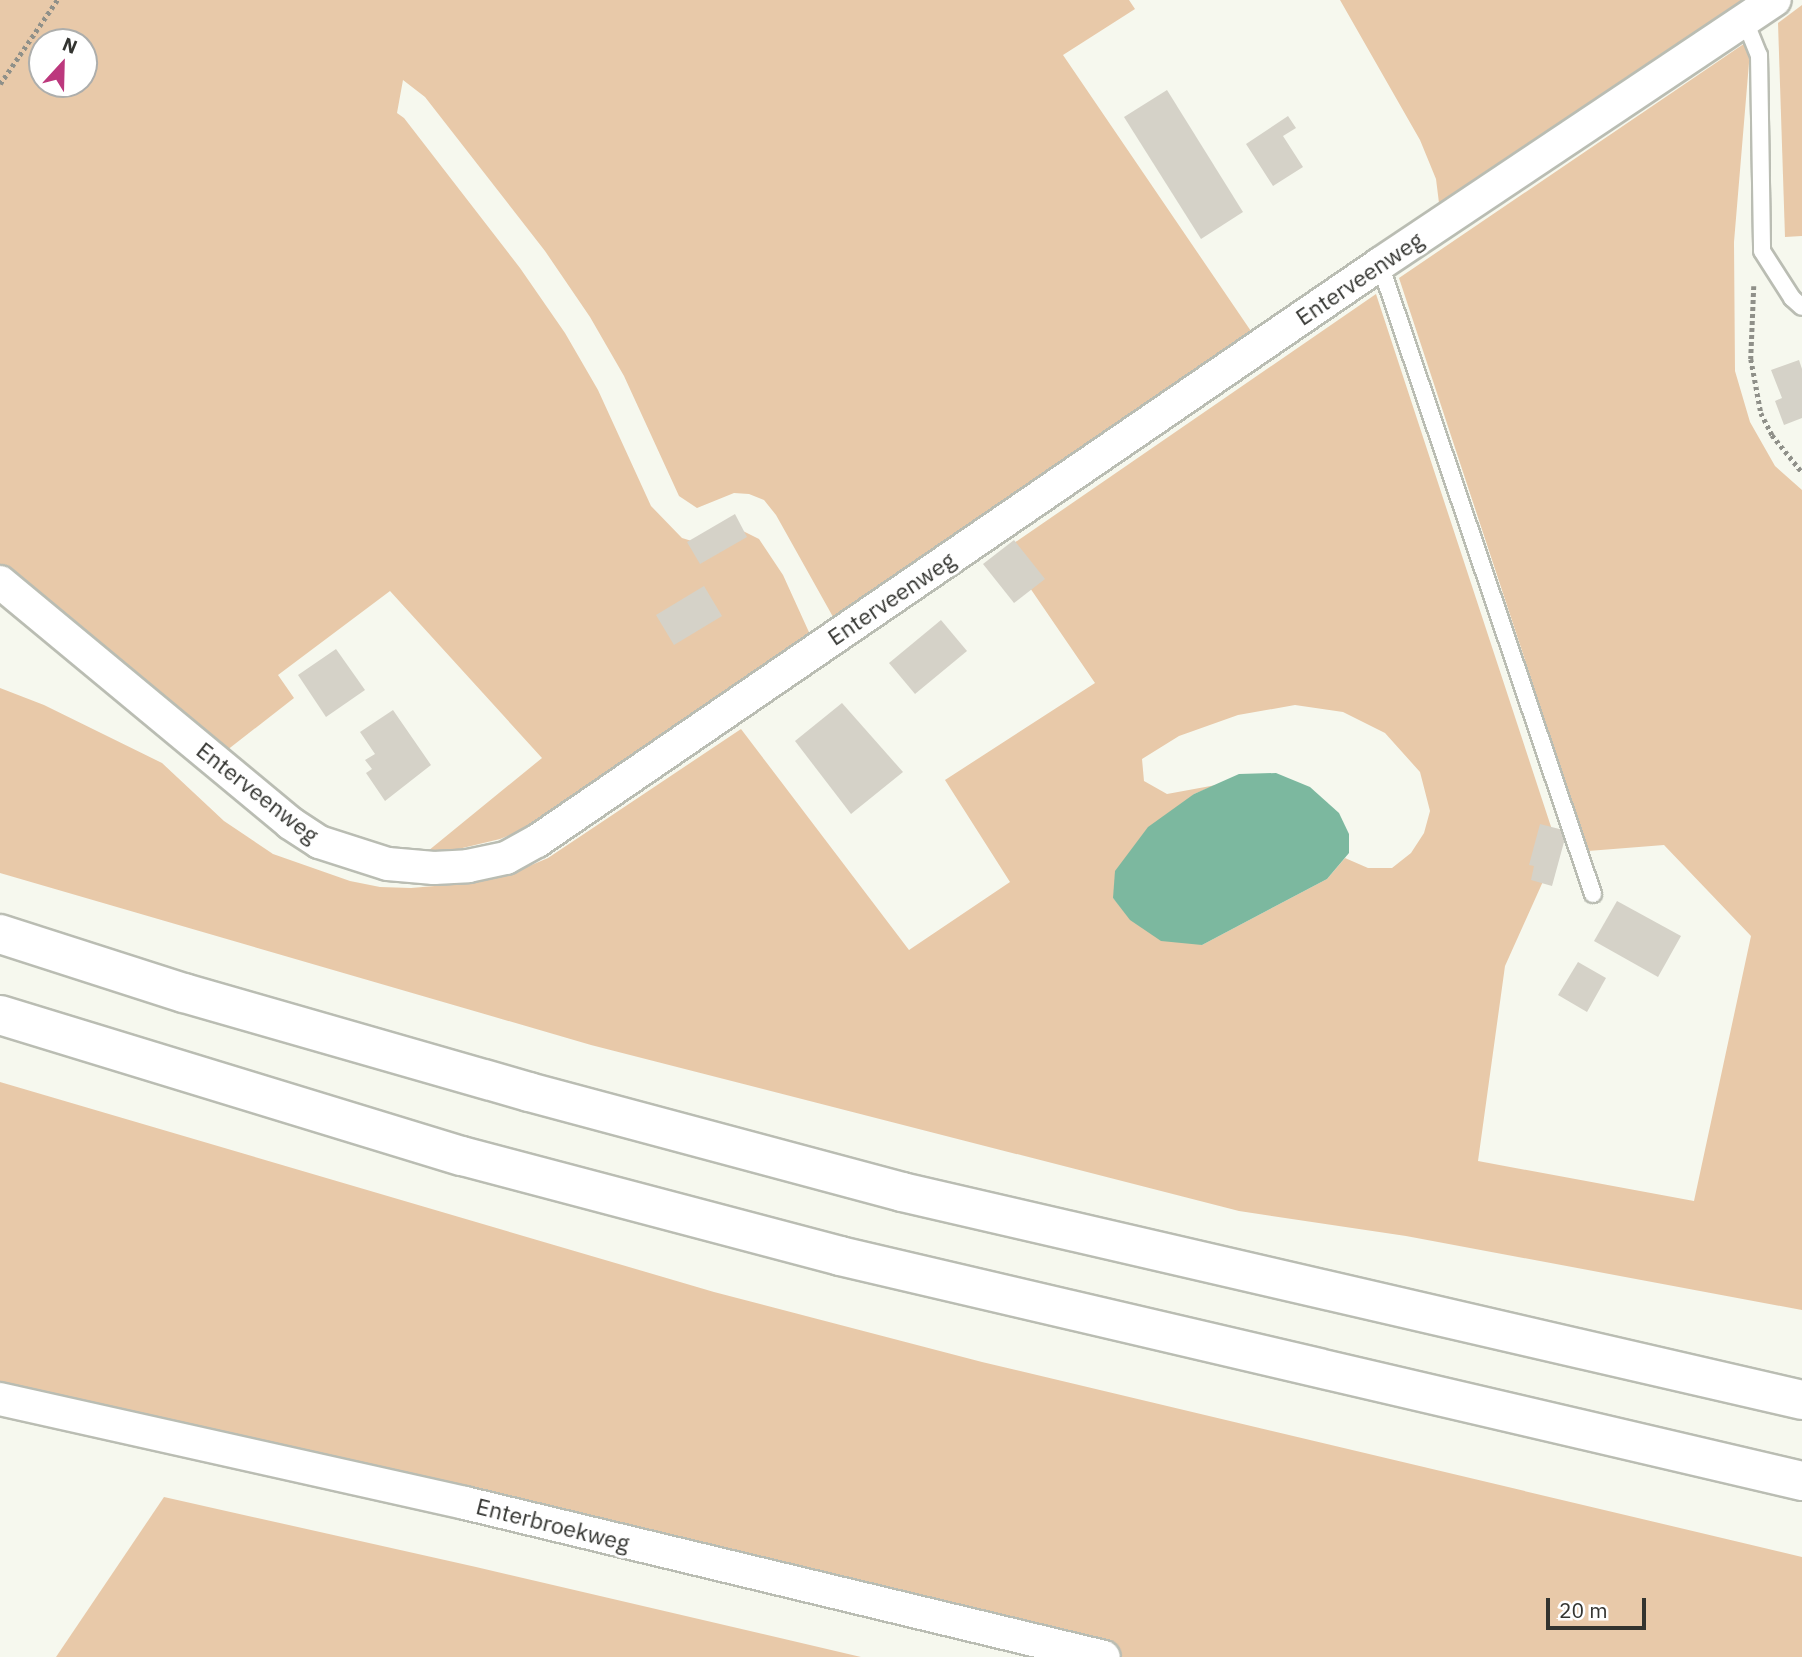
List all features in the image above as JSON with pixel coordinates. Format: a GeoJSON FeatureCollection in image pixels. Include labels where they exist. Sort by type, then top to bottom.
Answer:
{"type":"FeatureCollection","features":[{"type":"Feature","properties":{"kind":"highway"},"geometry":{"type":"LineString","coordinates":[[0,934],[184,993],[515,1089],[902,1192],[1802,1400]]}},
{"type":"Feature","properties":{"kind":"highway"},"geometry":{"type":"LineString","coordinates":[[0,1015],[462,1156],[840,1256],[1802,1481]]}},
{"type":"Feature","properties":{"kind":"street","name":"Enterveenweg"},"geometry":{"type":"LineString","coordinates":[[0,582],[290,823],[319,842],[388,863],[434,868],[468,866],[506,858],[537,841],[1380,264],[1775,0]]}},
{"type":"Feature","properties":{"kind":"street","name":"Enterbroekweg"},"geometry":{"type":"LineString","coordinates":[[0,1399],[465,1503],[1104,1657]]}},
{"type":"Feature","properties":{"kind":"lane"},"geometry":{"type":"LineString","coordinates":[[1745,21],[1759,55],[1762,251],[1792,298],[1802,307]]}},
{"type":"Feature","properties":{"kind":"lane"},"geometry":{"type":"LineString","coordinates":[[1380,264],[1593,894]]}},
{"type":"Feature","properties":{"kind":"path"},"geometry":{"type":"LineString","coordinates":[[0,84],[57,0]]}},
{"type":"Feature","properties":{"kind":"path"},"geometry":{"type":"LineString","coordinates":[[1762,251],[1751,299],[1751,359],[1761,413],[1772,435],[1802,472]]}},
{"type":"Feature","properties":{"kind":"shaded area"},"geometry":{"type":"Polygon","coordinates":[[[0,0],[1129,0],[1135,9],[1063,55],[1255,337],[837,624],[776,515],[764,500],[749,494],[734,493],[697,508],[679,496],[624,376],[590,317],[545,251],[425,97],[403,80],[397,113],[404,118],[520,268],[565,333],[598,390],[651,506],[682,538],[695,542],[741,530],[759,539],[783,575],[813,641],[548,820],[500,839],[450,851],[428,851],[542,758],[390,591],[278,675],[294,698],[217,758],[0,570],[0,0]]]}},
{"type":"Feature","properties":{"kind":"shaded area"},"geometry":{"type":"Polygon","coordinates":[[[1340,0],[1748,0],[1440,211],[1436,179],[1420,140],[1340,0]]]}},
{"type":"Feature","properties":{"kind":"shaded area"},"geometry":{"type":"Polygon","coordinates":[[[1802,5],[1802,236],[1785,237],[1778,23],[1802,5]]]}},
{"type":"Feature","properties":{"kind":"shaded area"},"geometry":{"type":"Polygon","coordinates":[[[1751,39],[1734,242],[1735,371],[1750,422],[1775,466],[1802,490],[1802,1310],[1406,1236],[1239,1211],[591,1045],[0,873],[0,688],[44,705],[162,763],[224,821],[273,854],[350,881],[380,887],[411,888],[470,883],[508,875],[548,858],[741,729],[909,950],[1010,882],[945,780],[1095,683],[1004,550],[1376,294],[1558,848],[1505,966],[1478,1161],[1694,1201],[1751,936],[1664,845],[1588,851],[1399,278],[1751,39]],[[1295,705],[1238,715],[1179,736],[1142,759],[1144,781],[1167,794],[1216,785],[1194,794],[1113,898],[1122,908],[1202,945],[1327,879],[1345,858],[1368,868],[1392,868],[1411,853],[1424,833],[1430,811],[1420,772],[1385,733],[1343,712],[1295,705]]]}},
{"type":"Feature","properties":{"kind":"shaded area"},"geometry":{"type":"Polygon","coordinates":[[[1276,773],[1310,787],[1339,813],[1349,834],[1349,853],[1327,879],[1202,945],[1161,941],[1130,920],[1113,898],[1115,871],[1148,827],[1194,794],[1239,774],[1276,773]]]}},
{"type":"Feature","properties":{"kind":"shaded area"},"geometry":{"type":"Polygon","coordinates":[[[0,1082],[714,1292],[982,1362],[1802,1557],[1802,1657],[1115,1657],[0,1386],[0,1082]]]}},
{"type":"Feature","properties":{"kind":"shaded area"},"geometry":{"type":"Polygon","coordinates":[[[164,1497],[476,1567],[861,1657],[56,1657],[164,1497]]]}},
{"type":"Feature","properties":{"kind":"building"},"geometry":{"type":"Polygon","coordinates":[[[1167,90],[1243,212],[1201,239],[1124,117],[1167,90]]]}},
{"type":"Feature","properties":{"kind":"building"},"geometry":{"type":"Polygon","coordinates":[[[1288,116],[1296,128],[1283,136],[1303,167],[1273,186],[1246,144],[1288,116]]]}},
{"type":"Feature","properties":{"kind":"building"},"geometry":{"type":"Polygon","coordinates":[[[1799,360],[1802,369],[1802,418],[1784,425],[1775,401],[1782,398],[1771,370],[1799,360]]]}},
{"type":"Feature","properties":{"kind":"building"},"geometry":{"type":"Polygon","coordinates":[[[735,514],[747,537],[700,564],[687,542],[735,514]]]}},
{"type":"Feature","properties":{"kind":"building"},"geometry":{"type":"Polygon","coordinates":[[[1014,540],[1045,579],[1014,603],[983,564],[1014,540]]]}},
{"type":"Feature","properties":{"kind":"building"},"geometry":{"type":"Polygon","coordinates":[[[704,586],[722,616],[674,645],[656,615],[704,586]]]}},
{"type":"Feature","properties":{"kind":"building"},"geometry":{"type":"Polygon","coordinates":[[[941,620],[967,651],[915,694],[889,663],[941,620]]]}},
{"type":"Feature","properties":{"kind":"building"},"geometry":{"type":"Polygon","coordinates":[[[336,649],[365,690],[326,717],[298,675],[336,649]]]}},
{"type":"Feature","properties":{"kind":"building"},"geometry":{"type":"Polygon","coordinates":[[[842,703],[903,772],[851,814],[795,741],[842,703]]]}},
{"type":"Feature","properties":{"kind":"building"},"geometry":{"type":"Polygon","coordinates":[[[393,710],[431,765],[385,801],[366,773],[372,769],[365,760],[375,754],[360,732],[393,710]]]}},
{"type":"Feature","properties":{"kind":"building"},"geometry":{"type":"Polygon","coordinates":[[[1540,824],[1567,831],[1552,886],[1531,880],[1534,866],[1529,865],[1540,824]]]}},
{"type":"Feature","properties":{"kind":"building"},"geometry":{"type":"Polygon","coordinates":[[[1617,901],[1681,936],[1658,977],[1594,941],[1617,901]]]}},
{"type":"Feature","properties":{"kind":"building"},"geometry":{"type":"Polygon","coordinates":[[[1578,962],[1606,978],[1587,1012],[1558,995],[1578,962]]]}}]}
